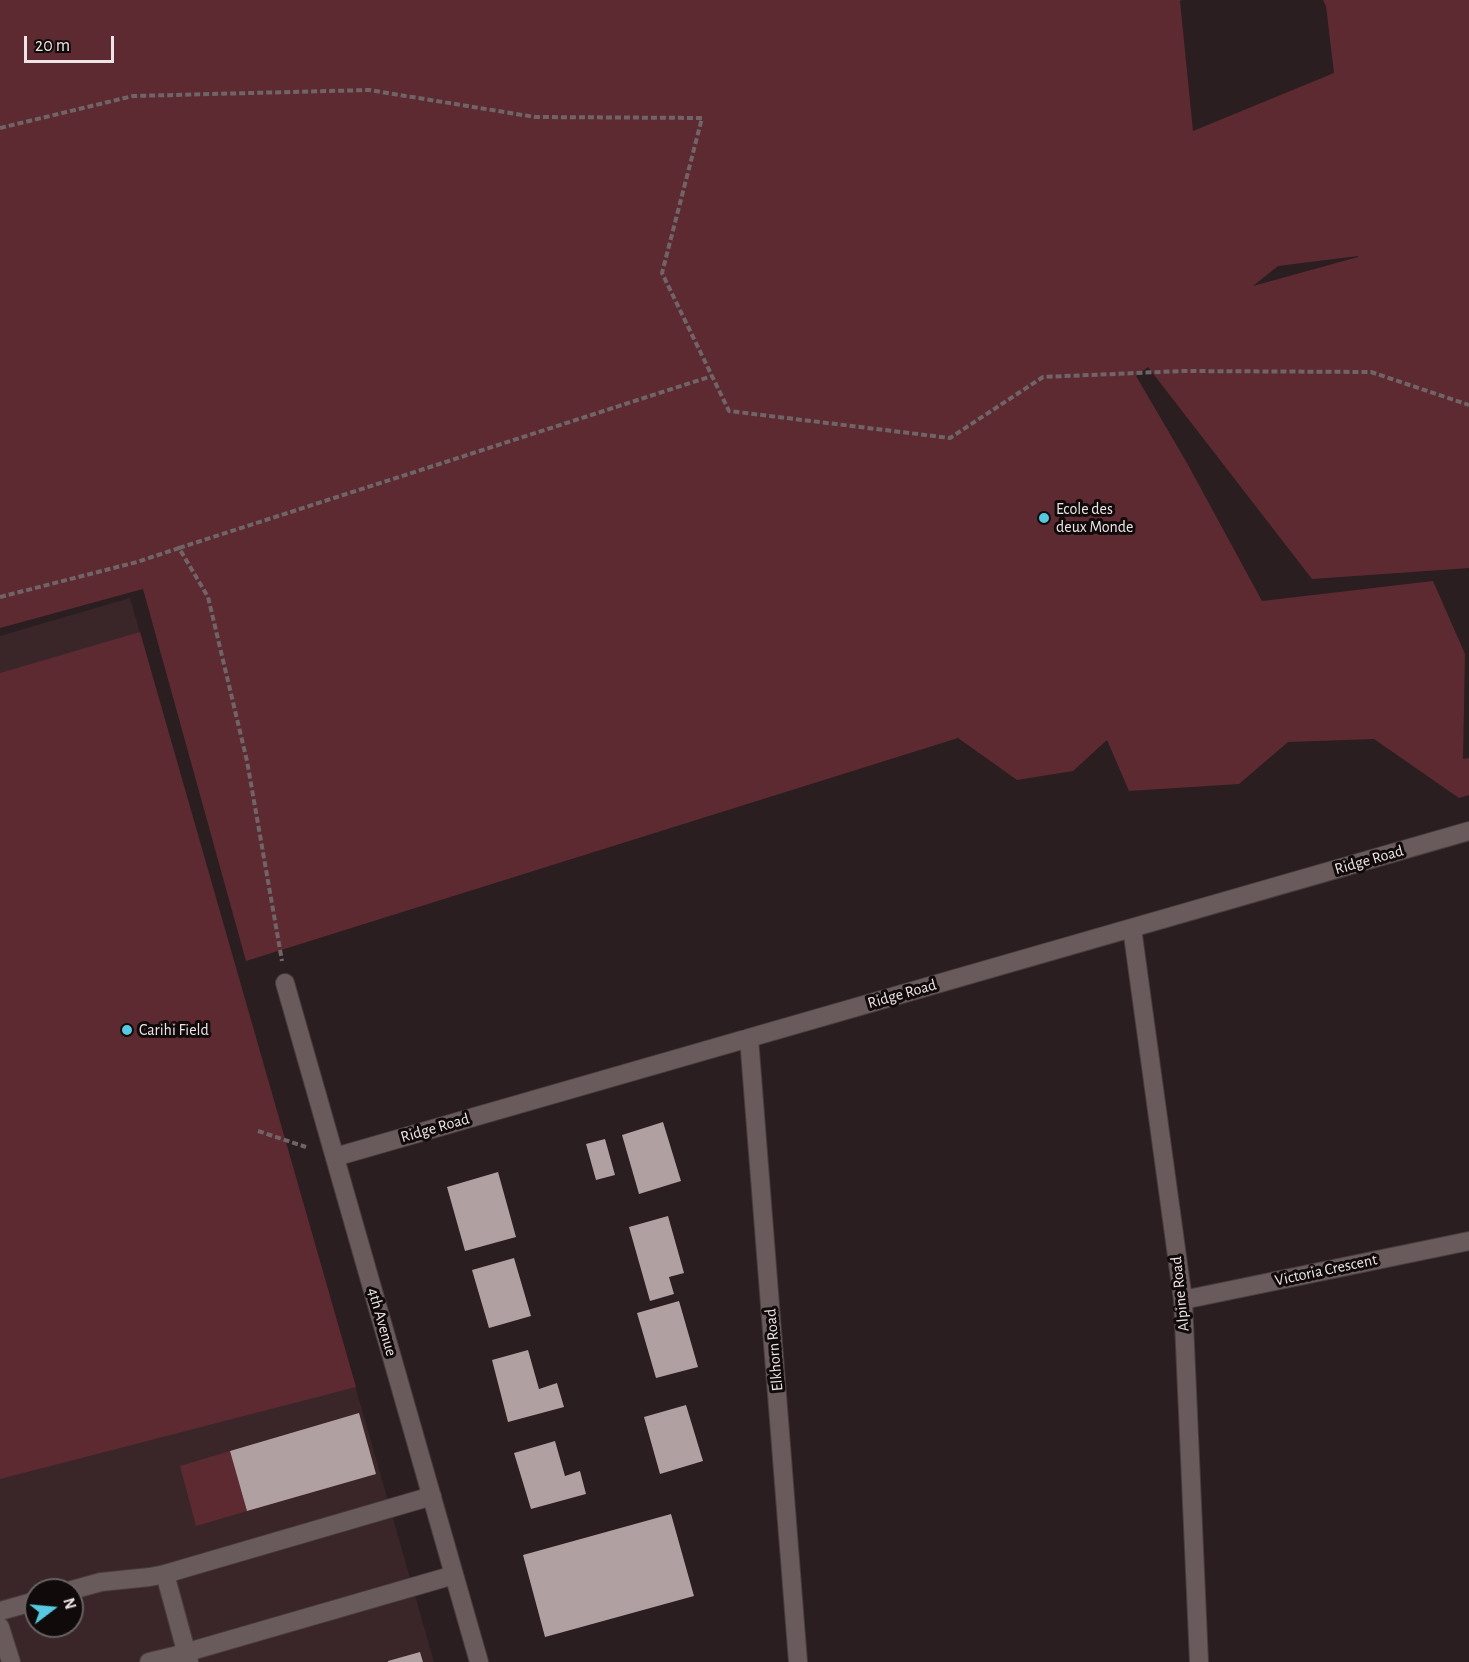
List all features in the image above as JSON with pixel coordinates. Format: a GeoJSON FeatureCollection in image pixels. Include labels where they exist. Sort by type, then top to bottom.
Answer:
{"type":"FeatureCollection","features":[{"type":"Feature","properties":{"kind":"street","name":"Ridge Road"},"geometry":{"type":"LineString","coordinates":[[335,1157],[1469,831]]}},
{"type":"Feature","properties":{"kind":"street","name":"Alpine Road"},"geometry":{"type":"LineString","coordinates":[[1132,928],[1183,1300],[1199,1662]]}},
{"type":"Feature","properties":{"kind":"street","name":"4th Avenue"},"geometry":{"type":"LineString","coordinates":[[285,983],[479,1662]]}},
{"type":"Feature","properties":{"kind":"street","name":"Elkhorn Road"},"geometry":{"type":"LineString","coordinates":[[749,1038],[798,1662]]}},
{"type":"Feature","properties":{"kind":"street","name":"Victoria Crescent"},"geometry":{"type":"LineString","coordinates":[[1183,1300],[1469,1241]]}},
{"type":"Feature","properties":{"kind":"street"},"geometry":{"type":"LineString","coordinates":[[84,1587],[100,1582],[165,1574],[432,1496]]}},
{"type":"Feature","properties":{"kind":"street"},"geometry":{"type":"LineString","coordinates":[[165,1574],[188,1657]]}},
{"type":"Feature","properties":{"kind":"street"},"geometry":{"type":"LineString","coordinates":[[149,1662],[188,1657],[454,1575]]}},
{"type":"Feature","properties":{"kind":"street"},"geometry":{"type":"LineString","coordinates":[[0,1611],[24,1604]]}},
{"type":"Feature","properties":{"kind":"street"},"geometry":{"type":"LineString","coordinates":[[0,1627],[10,1662]]}},
{"type":"Feature","properties":{"kind":"path"},"geometry":{"type":"LineString","coordinates":[[0,128],[133,96],[369,90],[535,117],[702,118],[662,273],[729,411],[950,438],[1043,377],[1183,371],[1371,372],[1469,405]]}},
{"type":"Feature","properties":{"kind":"path"},"geometry":{"type":"LineString","coordinates":[[0,597],[137,562],[712,376]]}},
{"type":"Feature","properties":{"kind":"path"},"geometry":{"type":"LineString","coordinates":[[179,548],[208,597],[246,761],[285,983]]}},
{"type":"Feature","properties":{"kind":"path"},"geometry":{"type":"LineString","coordinates":[[258,1131],[335,1157]]}},
{"type":"Feature","properties":{"kind":"shaded area"},"geometry":{"type":"Polygon","coordinates":[[[0,0],[1182,0],[1180,1],[1193,131],[1334,73],[1326,6],[1323,0],[1469,0],[1469,568],[1312,579],[1148,367],[1136,376],[1187,463],[1262,601],[1433,581],[1465,654],[1463,759],[1469,758],[1469,795],[1459,798],[1374,739],[1288,742],[1239,784],[1129,791],[1107,740],[1073,771],[1017,780],[958,738],[246,961],[143,589],[0,628],[0,0]],[[1358,257],[1278,266],[1253,286],[1358,257]]]}},
{"type":"Feature","properties":{"kind":"shaded area","name":"Carihi Field"},"geometry":{"type":"Polygon","coordinates":[[[130,598],[434,1662],[0,1662],[0,636],[130,598]]]}},
{"type":"Feature","properties":{"kind":"shaded area","name":"Carihi Field"},"geometry":{"type":"Polygon","coordinates":[[[140,632],[356,1387],[0,1479],[0,673],[140,632]]]}},
{"type":"Feature","properties":{"kind":"shaded area"},"geometry":{"type":"Polygon","coordinates":[[[230,1451],[247,1511],[196,1526],[180,1466],[230,1451]]]}},
{"type":"Feature","properties":{"kind":"building"},"geometry":{"type":"Polygon","coordinates":[[[663,1122],[681,1181],[639,1194],[622,1135],[663,1122]]]}},
{"type":"Feature","properties":{"kind":"building"},"geometry":{"type":"Polygon","coordinates":[[[605,1139],[615,1175],[596,1180],[586,1144],[605,1139]]]}},
{"type":"Feature","properties":{"kind":"building"},"geometry":{"type":"Polygon","coordinates":[[[498,1172],[516,1237],[465,1251],[447,1187],[498,1172]]]}},
{"type":"Feature","properties":{"kind":"building"},"geometry":{"type":"Polygon","coordinates":[[[668,1216],[684,1273],[669,1277],[674,1294],[650,1301],[629,1227],[668,1216]]]}},
{"type":"Feature","properties":{"kind":"building"},"geometry":{"type":"Polygon","coordinates":[[[514,1258],[531,1316],[489,1328],[472,1270],[514,1258]]]}},
{"type":"Feature","properties":{"kind":"building"},"geometry":{"type":"Polygon","coordinates":[[[679,1301],[698,1367],[656,1378],[637,1313],[679,1301]]]}},
{"type":"Feature","properties":{"kind":"building"},"geometry":{"type":"Polygon","coordinates":[[[528,1350],[539,1389],[557,1383],[564,1407],[508,1422],[492,1360],[528,1350]]]}},
{"type":"Feature","properties":{"kind":"building"},"geometry":{"type":"Polygon","coordinates":[[[686,1405],[703,1461],[660,1474],[644,1417],[686,1405]]]}},
{"type":"Feature","properties":{"kind":"building"},"geometry":{"type":"Polygon","coordinates":[[[359,1413],[376,1474],[247,1511],[230,1451],[359,1413]]]}},
{"type":"Feature","properties":{"kind":"building"},"geometry":{"type":"Polygon","coordinates":[[[555,1441],[565,1476],[580,1471],[586,1494],[531,1509],[514,1453],[555,1441]]]}},
{"type":"Feature","properties":{"kind":"building"},"geometry":{"type":"Polygon","coordinates":[[[671,1514],[694,1596],[545,1637],[523,1555],[671,1514]]]}},
{"type":"Feature","properties":{"kind":"building"},"geometry":{"type":"Polygon","coordinates":[[[420,1652],[423,1662],[388,1662],[388,1661],[420,1652]]]}},
{"type":"Feature","properties":{"kind":"place","name":"Ecole des deux Monde"},"geometry":{"type":"Point","coordinates":[1044,518]}},
{"type":"Feature","properties":{"kind":"place","name":"Carihi Field"},"geometry":{"type":"Point","coordinates":[127,1030]}}]}
